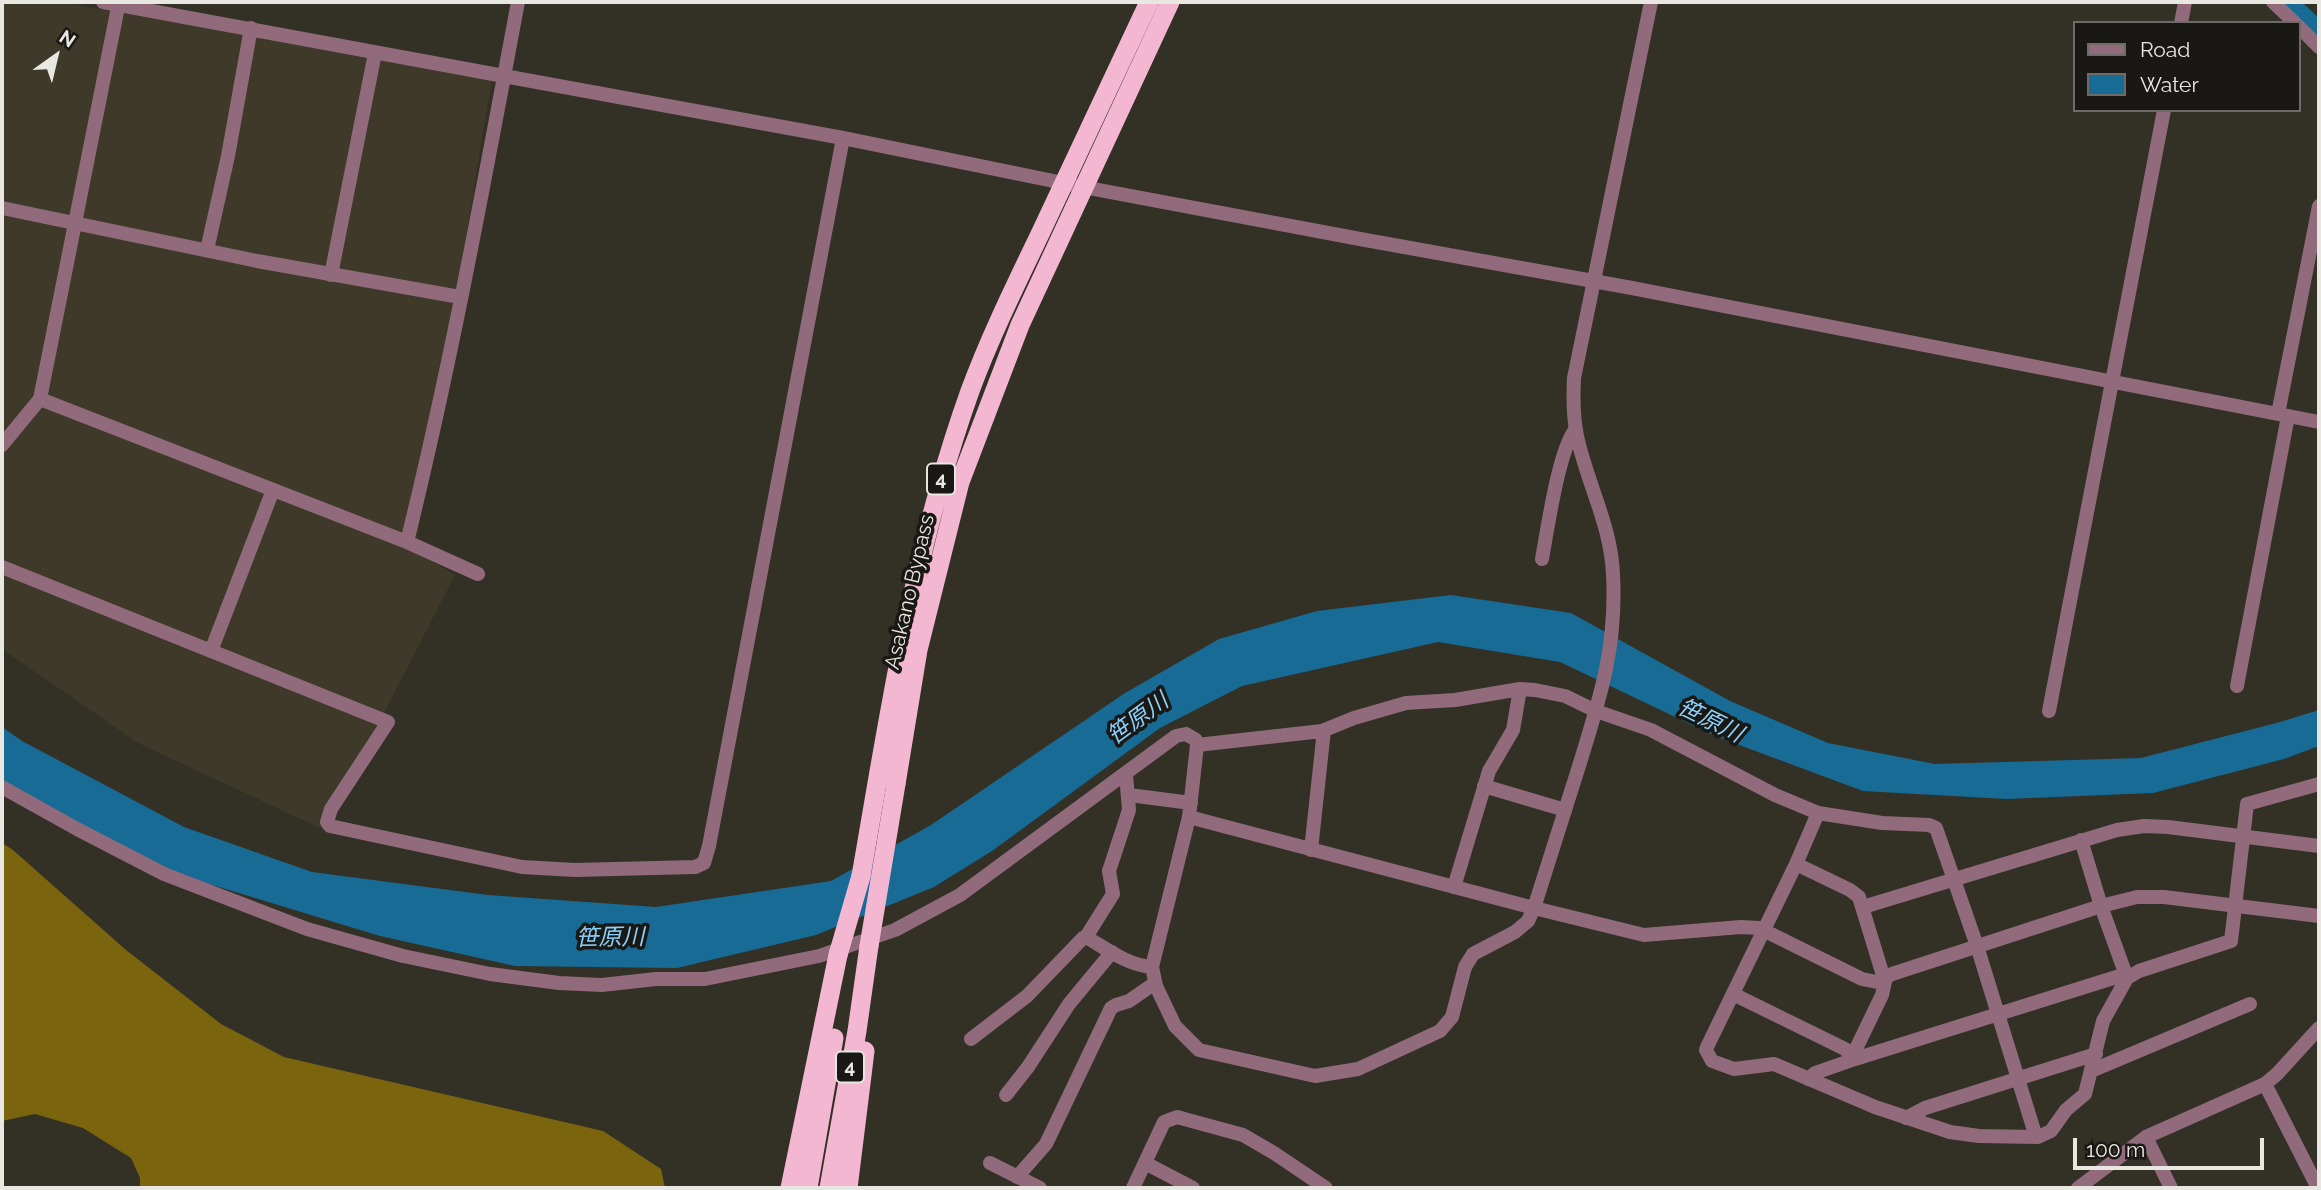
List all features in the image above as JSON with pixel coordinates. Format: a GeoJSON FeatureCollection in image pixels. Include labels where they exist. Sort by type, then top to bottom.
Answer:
{"type":"FeatureCollection","features":[{"type":"Feature","properties":{"kind":"highway","name":"Asakano Bypass"},"geometry":{"type":"LineString","coordinates":[[829,1188],[918,650],[960,482],[1074,185],[1149,2]]}},
{"type":"Feature","properties":{"kind":"highway","name":"Asakano Bypass"},"geometry":{"type":"LineString","coordinates":[[808,1188],[843,955],[861,876],[901,646],[924,539],[943,474],[971,390],[1002,315],[1170,2]]}},
{"type":"Feature","properties":{"kind":"highway"},"geometry":{"type":"LineString","coordinates":[[848,1188],[867,1033],[869,946]]}},
{"type":"Feature","properties":{"kind":"highway"},"geometry":{"type":"LineString","coordinates":[[790,1188],[843,955]]}},
{"type":"Feature","properties":{"kind":"street"},"geometry":{"type":"LineString","coordinates":[[407,542],[452,348],[518,2]]}},
{"type":"Feature","properties":{"kind":"street"},"geometry":{"type":"LineString","coordinates":[[2,786],[164,874],[307,929],[403,956],[489,974],[559,983],[602,985],[656,979],[705,979],[819,956],[895,930],[960,895],[1176,736],[1186,734],[1196,740],[1197,745],[1190,810],[1152,967],[1155,983],[1175,1026],[1199,1050],[1315,1076],[1358,1069],[1440,1031],[1452,1017],[1465,967],[1473,954],[1515,932],[1528,921],[1602,693],[1613,635],[1613,572],[1606,527],[1576,429],[1574,378],[1651,2]]}},
{"type":"Feature","properties":{"kind":"street"},"geometry":{"type":"LineString","coordinates":[[2181,21],[2185,2]]}},
{"type":"Feature","properties":{"kind":"street"},"geometry":{"type":"LineString","coordinates":[[2273,2],[2293,21]]}},
{"type":"Feature","properties":{"kind":"street"},"geometry":{"type":"LineString","coordinates":[[2,445],[40,398],[77,223],[114,3],[843,138],[1074,185],[1594,281],[2319,422]]}},
{"type":"Feature","properties":{"kind":"street"},"geometry":{"type":"LineString","coordinates":[[2300,28],[2319,47]]}},
{"type":"Feature","properties":{"kind":"street"},"geometry":{"type":"LineString","coordinates":[[207,250],[228,156],[251,29]]}},
{"type":"Feature","properties":{"kind":"street"},"geometry":{"type":"LineString","coordinates":[[331,275],[375,53]]}},
{"type":"Feature","properties":{"kind":"street"},"geometry":{"type":"LineString","coordinates":[[2049,710],[2164,112]]}},
{"type":"Feature","properties":{"kind":"street"},"geometry":{"type":"LineString","coordinates":[[2,567],[388,722],[331,809],[327,822],[330,825],[522,867],[575,870],[695,867],[704,863],[843,138]]}},
{"type":"Feature","properties":{"kind":"street"},"geometry":{"type":"LineString","coordinates":[[2237,686],[2319,207]]}},
{"type":"Feature","properties":{"kind":"street"},"geometry":{"type":"LineString","coordinates":[[2,208],[331,275],[460,298]]}},
{"type":"Feature","properties":{"kind":"street"},"geometry":{"type":"LineString","coordinates":[[40,398],[407,542],[478,573]]}},
{"type":"Feature","properties":{"kind":"street"},"geometry":{"type":"LineString","coordinates":[[1542,559],[1560,470],[1570,436],[1576,429]]}},
{"type":"Feature","properties":{"kind":"street"},"geometry":{"type":"LineString","coordinates":[[211,651],[273,490]]}},
{"type":"Feature","properties":{"kind":"street"},"geometry":{"type":"LineString","coordinates":[[1454,887],[1492,764],[1513,730],[1520,689]]}},
{"type":"Feature","properties":{"kind":"street"},"geometry":{"type":"LineString","coordinates":[[1197,745],[1324,730],[1406,703],[1455,700],[1520,689],[1554,693],[1595,712],[1651,730],[1775,794],[1818,813],[1936,828],[1977,946],[2036,1138]]}},
{"type":"Feature","properties":{"kind":"street"},"geometry":{"type":"LineString","coordinates":[[1311,850],[1324,730]]}},
{"type":"Feature","properties":{"kind":"street"},"geometry":{"type":"LineString","coordinates":[[971,1039],[1027,996],[1077,943],[1086,937],[1112,894],[1109,871],[1129,815],[1126,775]]}},
{"type":"Feature","properties":{"kind":"street"},"geometry":{"type":"LineString","coordinates":[[1808,1079],[1815,1073],[1854,1057],[2229,944],[2233,938],[2247,804],[2319,784]]}},
{"type":"Feature","properties":{"kind":"street"},"geometry":{"type":"LineString","coordinates":[[1484,786],[1565,810]]}},
{"type":"Feature","properties":{"kind":"street"},"geometry":{"type":"LineString","coordinates":[[1129,795],[1190,810],[1311,850],[1644,935],[1741,926],[1764,929],[1862,979],[1877,982],[1977,946],[2137,897],[2164,897],[2319,916]]}},
{"type":"Feature","properties":{"kind":"street"},"geometry":{"type":"LineString","coordinates":[[1818,813],[1706,1050],[1713,1061],[1734,1069],[1774,1064],[1906,1118],[1950,1132],[1979,1136],[2036,1138],[2051,1131],[2066,1110],[2082,1097],[2103,1021],[2126,976],[2081,840]]}},
{"type":"Feature","properties":{"kind":"street"},"geometry":{"type":"LineString","coordinates":[[1863,907],[2111,831],[2144,826],[2243,835],[2319,846]]}},
{"type":"Feature","properties":{"kind":"street"},"geometry":{"type":"LineString","coordinates":[[1796,864],[1855,893],[1863,907],[1885,978],[1882,995],[1854,1057]]}},
{"type":"Feature","properties":{"kind":"street"},"geometry":{"type":"LineString","coordinates":[[1086,937],[1134,965],[1152,967]]}},
{"type":"Feature","properties":{"kind":"street"},"geometry":{"type":"LineString","coordinates":[[1006,1095],[1028,1067],[1069,1004],[1112,952]]}},
{"type":"Feature","properties":{"kind":"street"},"geometry":{"type":"LineString","coordinates":[[1017,1177],[1046,1144],[1111,1008],[1129,1001],[1155,983]]}},
{"type":"Feature","properties":{"kind":"street"},"geometry":{"type":"LineString","coordinates":[[1733,993],[1845,1049],[1854,1057]]}},
{"type":"Feature","properties":{"kind":"street"},"geometry":{"type":"LineString","coordinates":[[2091,1071],[2250,1004]]}},
{"type":"Feature","properties":{"kind":"street"},"geometry":{"type":"LineString","coordinates":[[2078,1188],[2093,1182],[2146,1137],[2265,1084],[2319,1028]]}},
{"type":"Feature","properties":{"kind":"street"},"geometry":{"type":"LineString","coordinates":[[1906,1118],[1925,1108],[2096,1054]]}},
{"type":"Feature","properties":{"kind":"street"},"geometry":{"type":"LineString","coordinates":[[2265,1084],[2318,1188]]}},
{"type":"Feature","properties":{"kind":"street"},"geometry":{"type":"LineString","coordinates":[[1133,1188],[1164,1122],[1177,1117],[1248,1137],[1326,1188]]}},
{"type":"Feature","properties":{"kind":"street"},"geometry":{"type":"LineString","coordinates":[[2146,1137],[2171,1188]]}},
{"type":"Feature","properties":{"kind":"street"},"geometry":{"type":"LineString","coordinates":[[990,1163],[1040,1188]]}},
{"type":"Feature","properties":{"kind":"street"},"geometry":{"type":"LineString","coordinates":[[1145,1163],[1193,1188]]}},
{"type":"Feature","properties":{"kind":"shaded area"},"geometry":{"type":"Polygon","coordinates":[[[2,2],[60,2],[492,78],[415,551],[455,575],[324,830],[138,743],[2,649],[2,2]]]}},
{"type":"Feature","properties":{"kind":"shaded area"},"geometry":{"type":"Polygon","coordinates":[[[2,843],[126,950],[221,1024],[284,1057],[603,1131],[661,1169],[665,1188],[140,1188],[140,1178],[131,1158],[83,1128],[35,1114],[2,1121],[2,843]]]}},
{"type":"Feature","properties":{"kind":"water","name":"笹原川"},"geometry":{"type":"Polygon","coordinates":[[[1451,595],[1571,613],[1730,701],[1828,743],[1935,764],[2141,758],[2319,710],[2319,746],[2284,759],[2153,793],[2007,799],[1863,791],[1715,736],[1560,662],[1438,642],[1242,686],[1160,728],[992,851],[934,887],[816,935],[677,968],[515,966],[380,936],[173,873],[2,785],[2,727],[22,741],[184,827],[312,872],[488,895],[656,907],[831,881],[931,825],[1125,693],[1219,639],[1317,611],[1451,595]]]}},
{"type":"Feature","properties":{"kind":"waterway"},"geometry":{"type":"LineString","coordinates":[[2285,2],[2319,34]]}}]}
